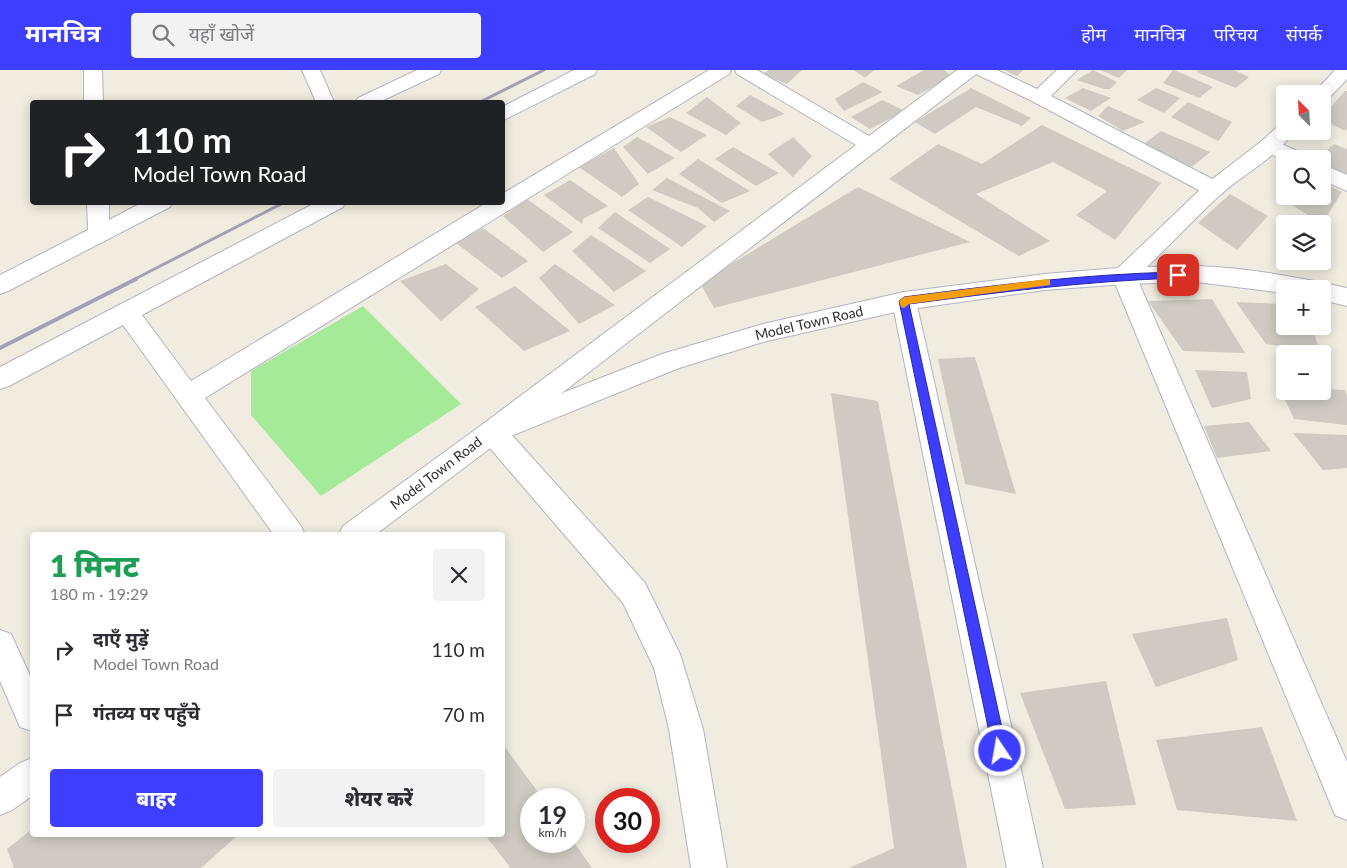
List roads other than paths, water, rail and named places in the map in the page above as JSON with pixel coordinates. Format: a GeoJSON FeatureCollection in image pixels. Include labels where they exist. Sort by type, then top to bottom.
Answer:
{"type":"FeatureCollection","features":[{"type":"Feature","properties":{"kind":"street"},"geometry":{"type":"LineString","coordinates":[[93,70],[94,100]]}},
{"type":"Feature","properties":{"kind":"street"},"geometry":{"type":"LineString","coordinates":[[311,70],[324,100]]}},
{"type":"Feature","properties":{"kind":"street"},"geometry":{"type":"LineString","coordinates":[[369,100],[432,70]]}},
{"type":"Feature","properties":{"kind":"street"},"geometry":{"type":"LineString","coordinates":[[505,113],[588,70]]}},
{"type":"Feature","properties":{"kind":"street"},"geometry":{"type":"LineString","coordinates":[[505,202],[722,70]]}},
{"type":"Feature","properties":{"kind":"street"},"geometry":{"type":"LineString","coordinates":[[744,70],[870,145]]}},
{"type":"Feature","properties":{"kind":"street"},"geometry":{"type":"LineString","coordinates":[[709,868],[686,730],[669,665],[634,593],[492,432],[969,70]]}},
{"type":"Feature","properties":{"kind":"street"},"geometry":{"type":"LineString","coordinates":[[982,70],[1039,97],[1214,188]]}},
{"type":"Feature","properties":{"kind":"street"},"geometry":{"type":"LineString","coordinates":[[1039,97],[1068,70]]}},
{"type":"Feature","properties":{"kind":"street"},"geometry":{"type":"LineString","coordinates":[[1331,87],[1343,77]]}},
{"type":"Feature","properties":{"kind":"street"},"geometry":{"type":"LineString","coordinates":[[1276,139],[1214,188],[1124,276],[1347,803]]}},
{"type":"Feature","properties":{"kind":"street"},"geometry":{"type":"LineString","coordinates":[[1270,145],[1280,150]]}},
{"type":"Feature","properties":{"kind":"street"},"geometry":{"type":"LineString","coordinates":[[1331,176],[1347,184]]}},
{"type":"Feature","properties":{"kind":"street"},"geometry":{"type":"LineString","coordinates":[[98,205],[99,235]]}},
{"type":"Feature","properties":{"kind":"street"},"geometry":{"type":"LineString","coordinates":[[0,285],[156,205]]}},
{"type":"Feature","properties":{"kind":"street"},"geometry":{"type":"LineString","coordinates":[[0,379],[329,205]]}},
{"type":"Feature","properties":{"kind":"street"},"geometry":{"type":"LineString","coordinates":[[189,395],[501,205]]}},
{"type":"Feature","properties":{"kind":"street","name":"Model Town Road"},"geometry":{"type":"LineString","coordinates":[[357,532],[492,432],[671,361],[763,333],[904,301],[1045,282],[1124,276],[1197,274],[1276,283]]}},
{"type":"Feature","properties":{"kind":"street"},"geometry":{"type":"LineString","coordinates":[[904,301],[1025,868]]}},
{"type":"Feature","properties":{"kind":"street"},"geometry":{"type":"LineString","coordinates":[[126,312],[289,532]]}},
{"type":"Feature","properties":{"kind":"street"},"geometry":{"type":"LineString","coordinates":[[0,644],[30,710]]}},
{"type":"Feature","properties":{"kind":"street"},"geometry":{"type":"LineString","coordinates":[[0,798],[30,776]]}},
{"type":"Feature","properties":{"kind":"railway"},"geometry":{"type":"LineString","coordinates":[[484,100],[544,70]]}},
{"type":"Feature","properties":{"kind":"railway"},"geometry":{"type":"LineString","coordinates":[[133,280],[279,205]]}},
{"type":"Feature","properties":{"kind":"railway"},"geometry":{"type":"LineString","coordinates":[[0,348],[136,279]]}}]}
